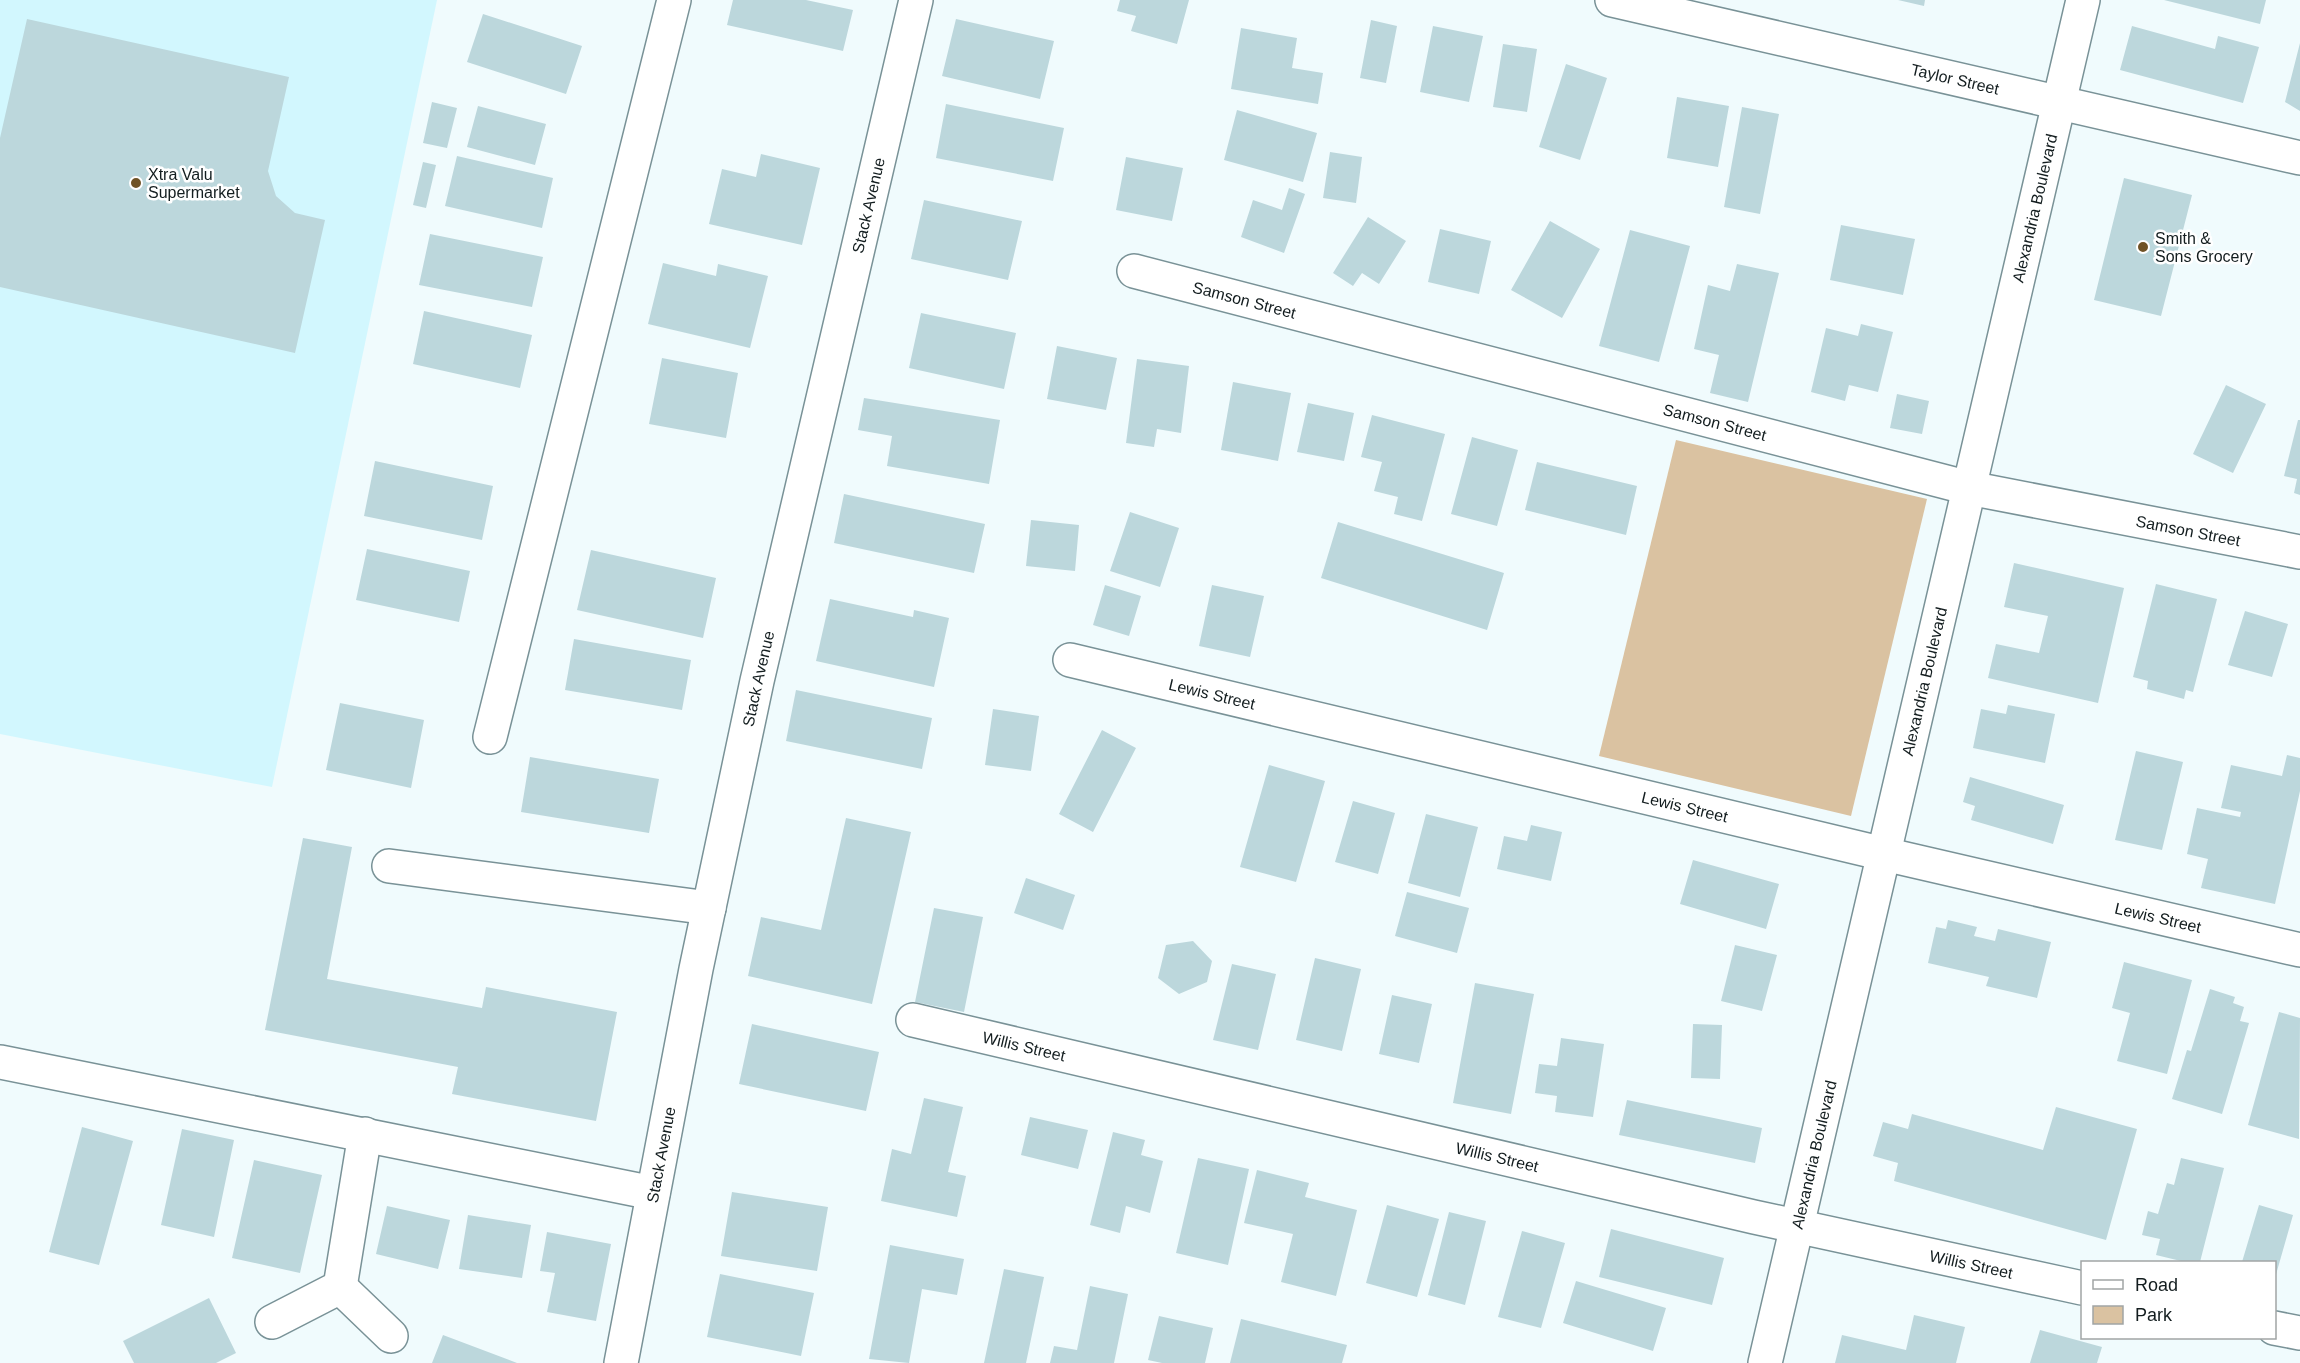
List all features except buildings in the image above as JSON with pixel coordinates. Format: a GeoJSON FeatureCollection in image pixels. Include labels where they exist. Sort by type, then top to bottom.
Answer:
{"type":"FeatureCollection","features":[{"type":"Feature","properties":{"kind":"street"},"geometry":{"type":"LineString","coordinates":[[490,737],[674,0]]}},
{"type":"Feature","properties":{"kind":"street","name":"Stack Avenue"},"geometry":{"type":"LineString","coordinates":[[621,1363],[709,908],[757,681],[915,0]]}},
{"type":"Feature","properties":{"kind":"street","name":"Taylor Street"},"geometry":{"type":"LineString","coordinates":[[1612,0],[2300,158]]}},
{"type":"Feature","properties":{"kind":"street","name":"Alexandria Boulevard"},"geometry":{"type":"LineString","coordinates":[[1765,1363],[2083,0]]}},
{"type":"Feature","properties":{"kind":"street","name":"Samson Street"},"geometry":{"type":"LineString","coordinates":[[1134,271],[1969,488],[2300,552]]}},
{"type":"Feature","properties":{"kind":"street","name":"Lewis Street"},"geometry":{"type":"LineString","coordinates":[[1070,660],[1884,854],[2300,950]]}},
{"type":"Feature","properties":{"kind":"street"},"geometry":{"type":"LineString","coordinates":[[388,866],[709,908]]}},
{"type":"Feature","properties":{"kind":"street","name":"Willis Street"},"geometry":{"type":"LineString","coordinates":[[912,1020],[1797,1227],[2081,1288]]}},
{"type":"Feature","properties":{"kind":"street"},"geometry":{"type":"LineString","coordinates":[[0,1062],[653,1193]]}},
{"type":"Feature","properties":{"kind":"street"},"geometry":{"type":"LineString","coordinates":[[339,1287],[365,1134]]}},
{"type":"Feature","properties":{"kind":"street"},"geometry":{"type":"LineString","coordinates":[[272,1322],[339,1287]]}},
{"type":"Feature","properties":{"kind":"street"},"geometry":{"type":"LineString","coordinates":[[339,1287],[391,1336]]}},
{"type":"Feature","properties":{"kind":"street"},"geometry":{"type":"LineString","coordinates":[[2276,1328],[2300,1334]]}},
{"type":"Feature","properties":{"kind":"shaded area"},"geometry":{"type":"Polygon","coordinates":[[[0,0],[437,0],[272,787],[0,734],[0,0]]]}},
{"type":"Feature","properties":{"kind":"green space"},"geometry":{"type":"Polygon","coordinates":[[[1676,440],[1927,499],[1851,816],[1599,756],[1676,440]]]}},
{"type":"Feature","properties":{"kind":"place","name":"Xtra Valu Supermarket"},"geometry":{"type":"Point","coordinates":[136,183]}},
{"type":"Feature","properties":{"kind":"place","name":"Smith & Sons Grocery"},"geometry":{"type":"Point","coordinates":[2143,247]}}]}
